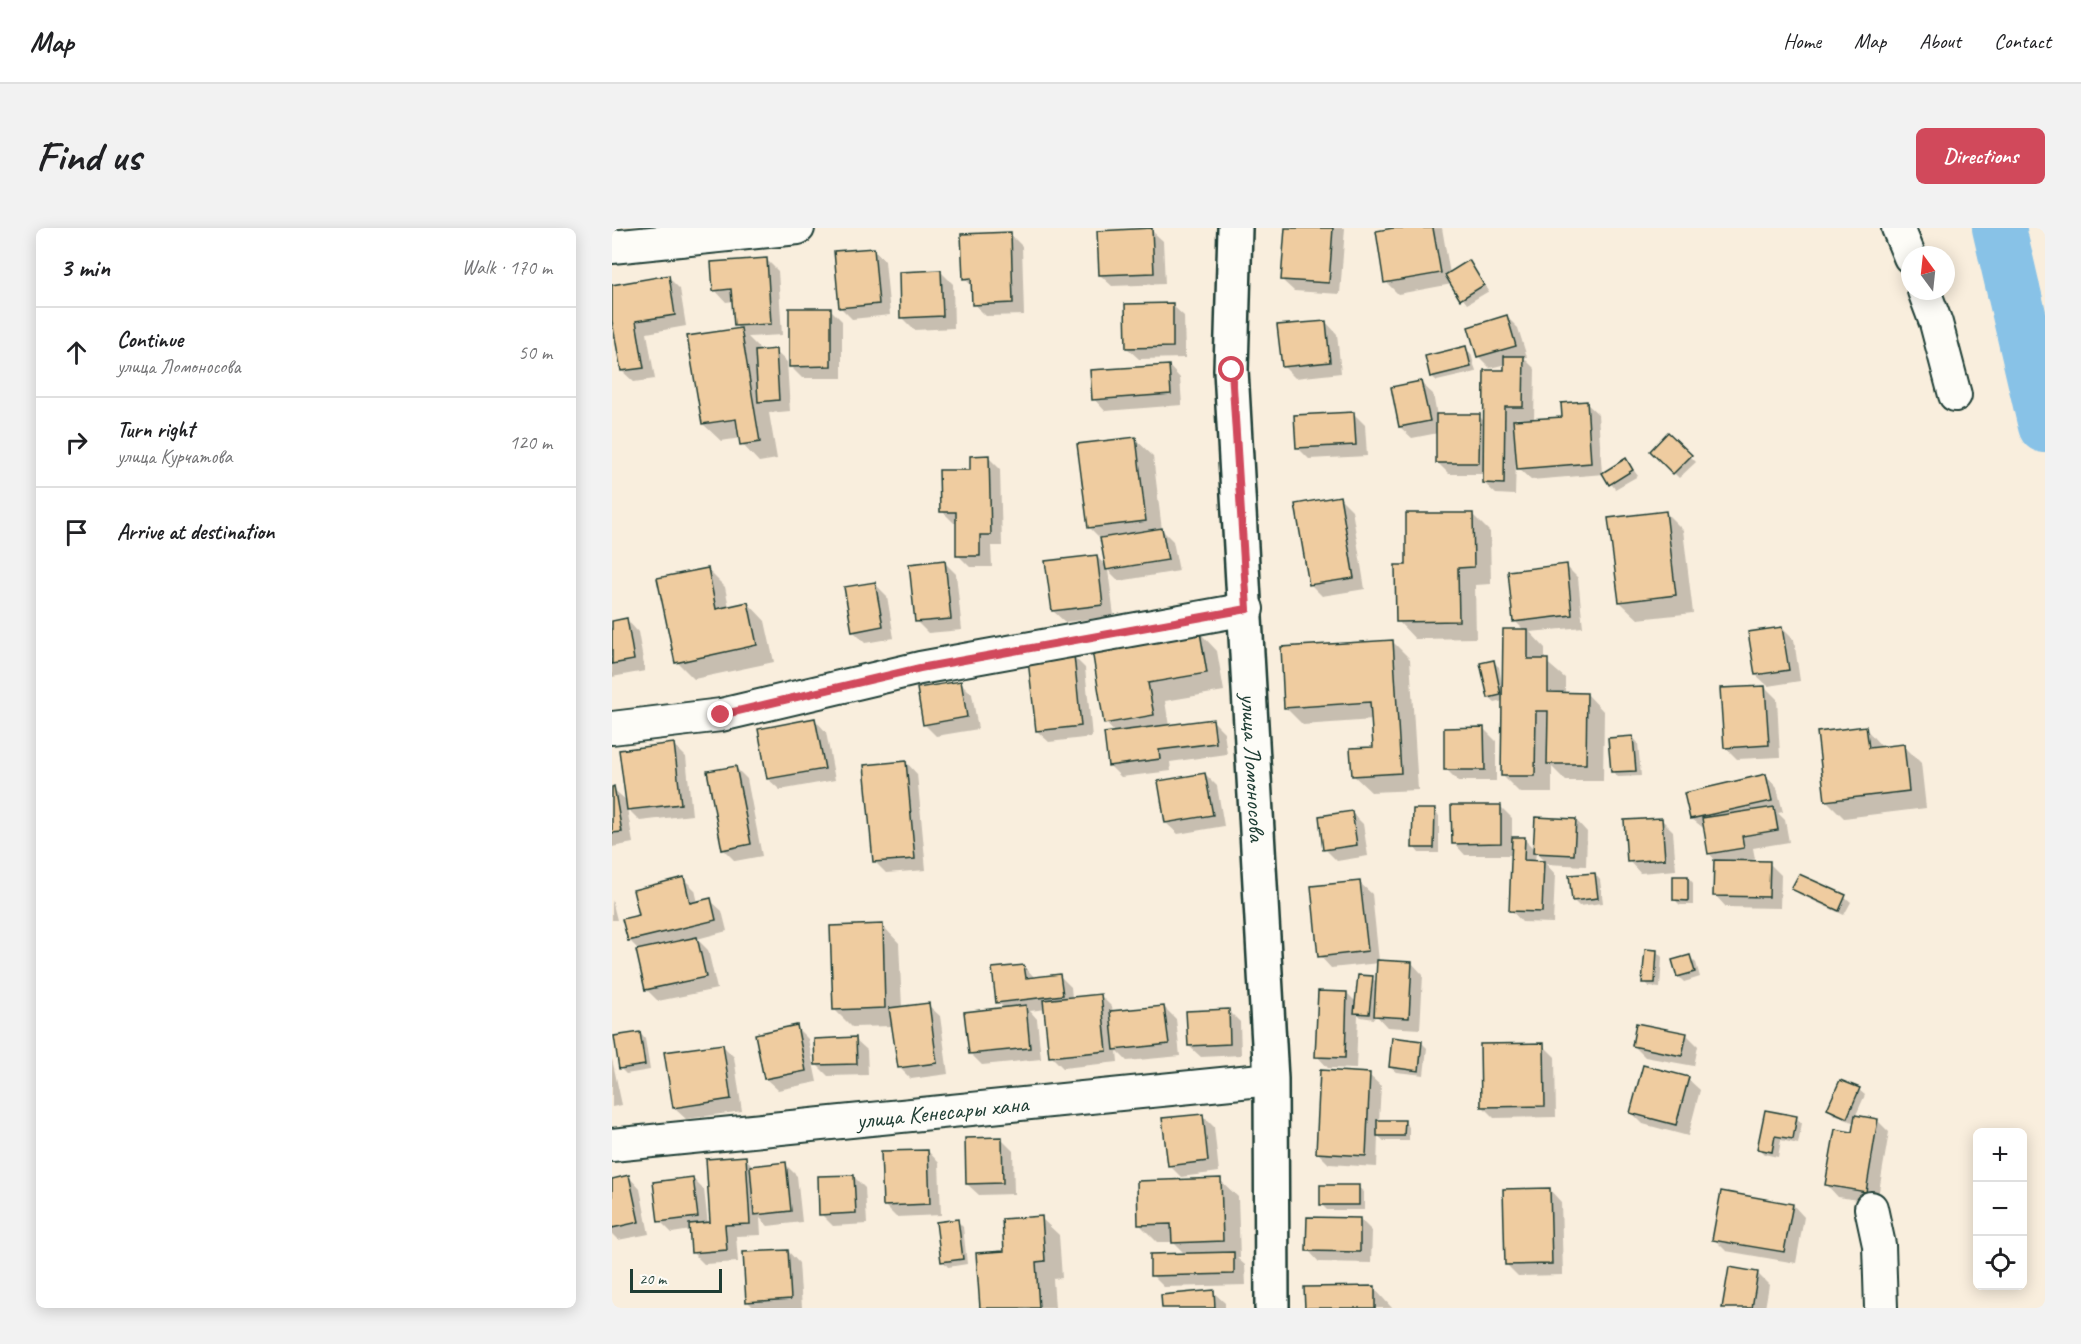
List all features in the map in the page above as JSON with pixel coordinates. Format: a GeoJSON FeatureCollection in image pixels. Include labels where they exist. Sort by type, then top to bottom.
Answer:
{"type":"FeatureCollection","features":[{"type":"Feature","properties":{"kind":"main road","name":"улица Ломоносова"},"geometry":{"type":"LineString","coordinates":[[1235,228],[1232,370],[1247,609],[1271,1079],[1272,1308]]}},
{"type":"Feature","properties":{"kind":"street"},"geometry":{"type":"LineString","coordinates":[[612,247],[798,228]]}},
{"type":"Feature","properties":{"kind":"street"},"geometry":{"type":"LineString","coordinates":[[1898,228],[1905,246]]}},
{"type":"Feature","properties":{"kind":"street"},"geometry":{"type":"LineString","coordinates":[[1927,300],[1936,323],[1955,395]]}},
{"type":"Feature","properties":{"kind":"street"},"geometry":{"type":"LineString","coordinates":[[612,728],[721,715],[920,668],[1247,609]]}},
{"type":"Feature","properties":{"kind":"street","name":"улица Кенесары хана"},"geometry":{"type":"LineString","coordinates":[[612,1145],[1271,1079]]}},
{"type":"Feature","properties":{"kind":"street"},"geometry":{"type":"LineString","coordinates":[[1871,1208],[1879,1245],[1881,1308]]}},
{"type":"Feature","properties":{"kind":"building"},"geometry":{"type":"Polygon","coordinates":[[[1152,228],[1154,273],[1099,275],[1097,231],[1152,228]]]}},
{"type":"Feature","properties":{"kind":"building"},"geometry":{"type":"Polygon","coordinates":[[[1285,228],[1333,228],[1329,283],[1281,280],[1285,228]]]}},
{"type":"Feature","properties":{"kind":"building"},"geometry":{"type":"Polygon","coordinates":[[[1393,228],[1433,228],[1441,273],[1384,283],[1376,231],[1393,228]]]}},
{"type":"Feature","properties":{"kind":"building"},"geometry":{"type":"Polygon","coordinates":[[[1011,232],[1013,303],[972,305],[971,278],[963,279],[961,234],[1011,232]]]}},
{"type":"Feature","properties":{"kind":"building"},"geometry":{"type":"Polygon","coordinates":[[[874,248],[879,304],[839,308],[834,251],[874,248]]]}},
{"type":"Feature","properties":{"kind":"building"},"geometry":{"type":"Polygon","coordinates":[[[767,258],[771,324],[734,326],[731,289],[713,291],[711,262],[767,258]]]}},
{"type":"Feature","properties":{"kind":"building"},"geometry":{"type":"Polygon","coordinates":[[[1469,260],[1484,285],[1460,300],[1445,275],[1469,260]]]}},
{"type":"Feature","properties":{"kind":"building"},"geometry":{"type":"Polygon","coordinates":[[[941,270],[943,316],[900,318],[899,272],[941,270]]]}},
{"type":"Feature","properties":{"kind":"building"},"geometry":{"type":"Polygon","coordinates":[[[669,275],[675,315],[636,321],[644,368],[621,371],[612,321],[612,285],[669,275]]]}},
{"type":"Feature","properties":{"kind":"building"},"geometry":{"type":"Polygon","coordinates":[[[1173,303],[1173,347],[1126,348],[1125,304],[1173,303]]]}},
{"type":"Feature","properties":{"kind":"building"},"geometry":{"type":"Polygon","coordinates":[[[789,308],[831,308],[831,366],[789,367],[789,308]]]}},
{"type":"Feature","properties":{"kind":"building"},"geometry":{"type":"Polygon","coordinates":[[[1507,315],[1516,346],[1477,357],[1468,327],[1507,315]]]}},
{"type":"Feature","properties":{"kind":"building"},"geometry":{"type":"Polygon","coordinates":[[[1326,321],[1330,362],[1282,367],[1277,325],[1326,321]]]}},
{"type":"Feature","properties":{"kind":"building"},"geometry":{"type":"Polygon","coordinates":[[[741,328],[760,442],[740,445],[736,419],[702,424],[687,336],[741,328]]]}},
{"type":"Feature","properties":{"kind":"building"},"geometry":{"type":"Polygon","coordinates":[[[1466,346],[1471,367],[1430,377],[1425,356],[1466,346]]]}},
{"type":"Feature","properties":{"kind":"building"},"geometry":{"type":"Polygon","coordinates":[[[776,349],[779,400],[758,402],[755,351],[776,349]]]}},
{"type":"Feature","properties":{"kind":"building"},"geometry":{"type":"Polygon","coordinates":[[[1504,356],[1524,356],[1523,407],[1505,407],[1504,484],[1483,483],[1484,370],[1504,370],[1504,356]]]}},
{"type":"Feature","properties":{"kind":"building"},"geometry":{"type":"Polygon","coordinates":[[[1169,365],[1171,394],[1092,400],[1090,370],[1169,365]]]}},
{"type":"Feature","properties":{"kind":"building"},"geometry":{"type":"Polygon","coordinates":[[[1421,381],[1430,421],[1399,427],[1391,387],[1421,381]]]}},
{"type":"Feature","properties":{"kind":"building"},"geometry":{"type":"Polygon","coordinates":[[[1587,401],[1591,463],[1517,469],[1513,420],[1562,417],[1561,403],[1587,401]]]}},
{"type":"Feature","properties":{"kind":"building"},"geometry":{"type":"Polygon","coordinates":[[[1354,412],[1356,445],[1296,448],[1294,415],[1354,412]]]}},
{"type":"Feature","properties":{"kind":"building"},"geometry":{"type":"Polygon","coordinates":[[[1436,414],[1480,414],[1479,463],[1436,463],[1436,414]]]}},
{"type":"Feature","properties":{"kind":"building"},"geometry":{"type":"Polygon","coordinates":[[[1668,432],[1692,455],[1673,474],[1650,451],[1668,432]]]}},
{"type":"Feature","properties":{"kind":"building"},"geometry":{"type":"Polygon","coordinates":[[[1136,437],[1146,521],[1088,528],[1077,444],[1136,437]]]}},
{"type":"Feature","properties":{"kind":"building"},"geometry":{"type":"Polygon","coordinates":[[[989,455],[991,535],[980,535],[980,556],[956,556],[956,512],[940,512],[939,470],[970,470],[970,456],[989,455]]]}},
{"type":"Feature","properties":{"kind":"building"},"geometry":{"type":"Polygon","coordinates":[[[1626,458],[1633,470],[1609,485],[1602,473],[1626,458]]]}},
{"type":"Feature","properties":{"kind":"building"},"geometry":{"type":"Polygon","coordinates":[[[1340,496],[1354,578],[1309,585],[1295,504],[1340,496]]]}},
{"type":"Feature","properties":{"kind":"building"},"geometry":{"type":"Polygon","coordinates":[[[1666,511],[1676,595],[1619,602],[1608,518],[1666,511]]]}},
{"type":"Feature","properties":{"kind":"building"},"geometry":{"type":"Polygon","coordinates":[[[1406,513],[1473,513],[1474,567],[1458,568],[1459,621],[1396,622],[1395,565],[1406,565],[1406,513]]]}},
{"type":"Feature","properties":{"kind":"building"},"geometry":{"type":"Polygon","coordinates":[[[1162,528],[1168,560],[1106,570],[1100,538],[1162,528]]]}},
{"type":"Feature","properties":{"kind":"building"},"geometry":{"type":"Polygon","coordinates":[[[1097,555],[1103,605],[1052,611],[1045,561],[1097,555]]]}},
{"type":"Feature","properties":{"kind":"building"},"geometry":{"type":"Polygon","coordinates":[[[945,560],[951,619],[915,622],[909,564],[945,560]]]}},
{"type":"Feature","properties":{"kind":"building"},"geometry":{"type":"Polygon","coordinates":[[[1567,564],[1572,615],[1513,622],[1508,571],[1567,564]]]}},
{"type":"Feature","properties":{"kind":"building"},"geometry":{"type":"Polygon","coordinates":[[[708,568],[716,609],[748,602],[757,645],[675,663],[657,578],[708,568]]]}},
{"type":"Feature","properties":{"kind":"building"},"geometry":{"type":"Polygon","coordinates":[[[875,582],[883,626],[852,632],[844,587],[875,582]]]}},
{"type":"Feature","properties":{"kind":"building"},"geometry":{"type":"Polygon","coordinates":[[[627,618],[634,660],[612,664],[612,621],[627,618]]]}},
{"type":"Feature","properties":{"kind":"building"},"geometry":{"type":"Polygon","coordinates":[[[1782,627],[1789,670],[1755,675],[1748,632],[1782,627]]]}},
{"type":"Feature","properties":{"kind":"building"},"geometry":{"type":"Polygon","coordinates":[[[1503,629],[1528,629],[1528,659],[1548,659],[1548,692],[1587,693],[1586,764],[1547,764],[1548,711],[1536,711],[1535,776],[1501,776],[1503,629]]]}},
{"type":"Feature","properties":{"kind":"building"},"geometry":{"type":"Polygon","coordinates":[[[1200,632],[1207,673],[1148,683],[1154,715],[1104,724],[1092,650],[1200,632]]]}},
{"type":"Feature","properties":{"kind":"building"},"geometry":{"type":"Polygon","coordinates":[[[1393,640],[1401,773],[1352,776],[1350,748],[1373,747],[1370,702],[1284,708],[1281,647],[1393,640]]]}},
{"type":"Feature","properties":{"kind":"building"},"geometry":{"type":"Polygon","coordinates":[[[1074,655],[1081,726],[1036,731],[1028,660],[1074,655]]]}},
{"type":"Feature","properties":{"kind":"building"},"geometry":{"type":"Polygon","coordinates":[[[1494,660],[1501,695],[1488,698],[1480,663],[1494,660]]]}},
{"type":"Feature","properties":{"kind":"building"},"geometry":{"type":"Polygon","coordinates":[[[961,681],[967,717],[923,725],[917,688],[961,681]]]}},
{"type":"Feature","properties":{"kind":"building"},"geometry":{"type":"Polygon","coordinates":[[[1765,686],[1769,745],[1724,748],[1720,688],[1765,686]]]}},
{"type":"Feature","properties":{"kind":"building"},"geometry":{"type":"Polygon","coordinates":[[[815,718],[825,769],[767,779],[758,729],[815,718]]]}},
{"type":"Feature","properties":{"kind":"building"},"geometry":{"type":"Polygon","coordinates":[[[1213,719],[1216,743],[1159,750],[1160,759],[1108,766],[1104,733],[1213,719]]]}},
{"type":"Feature","properties":{"kind":"building"},"geometry":{"type":"Polygon","coordinates":[[[1866,726],[1869,748],[1904,744],[1909,791],[1825,801],[1817,732],[1866,726]]]}},
{"type":"Feature","properties":{"kind":"building"},"geometry":{"type":"Polygon","coordinates":[[[1484,727],[1485,770],[1444,770],[1444,728],[1484,727]]]}},
{"type":"Feature","properties":{"kind":"building"},"geometry":{"type":"Polygon","coordinates":[[[1633,736],[1636,771],[1611,772],[1608,738],[1633,736]]]}},
{"type":"Feature","properties":{"kind":"building"},"geometry":{"type":"Polygon","coordinates":[[[674,743],[681,804],[627,810],[619,750],[674,743]]]}},
{"type":"Feature","properties":{"kind":"building"},"geometry":{"type":"Polygon","coordinates":[[[906,761],[915,859],[873,862],[864,765],[906,761]]]}},
{"type":"Feature","properties":{"kind":"building"},"geometry":{"type":"Polygon","coordinates":[[[736,766],[751,844],[722,850],[707,771],[736,766]]]}},
{"type":"Feature","properties":{"kind":"building"},"geometry":{"type":"Polygon","coordinates":[[[1205,773],[1213,815],[1165,823],[1158,781],[1205,773]]]}},
{"type":"Feature","properties":{"kind":"building"},"geometry":{"type":"Polygon","coordinates":[[[1766,774],[1772,801],[1690,819],[1684,793],[1766,774]]]}},
{"type":"Feature","properties":{"kind":"building"},"geometry":{"type":"Polygon","coordinates":[[[614,786],[622,832],[612,833],[612,787],[614,786]]]}},
{"type":"Feature","properties":{"kind":"building"},"geometry":{"type":"Polygon","coordinates":[[[1451,805],[1501,805],[1501,843],[1452,844],[1451,805]]]}},
{"type":"Feature","properties":{"kind":"building"},"geometry":{"type":"Polygon","coordinates":[[[1774,807],[1778,830],[1742,836],[1744,848],[1708,854],[1702,818],[1774,807]]]}},
{"type":"Feature","properties":{"kind":"building"},"geometry":{"type":"Polygon","coordinates":[[[1413,809],[1435,809],[1434,848],[1412,848],[1413,809]]]}},
{"type":"Feature","properties":{"kind":"building"},"geometry":{"type":"Polygon","coordinates":[[[1352,811],[1357,845],[1323,850],[1319,816],[1352,811]]]}},
{"type":"Feature","properties":{"kind":"building"},"geometry":{"type":"Polygon","coordinates":[[[1535,817],[1576,819],[1574,855],[1533,853],[1535,817]]]}},
{"type":"Feature","properties":{"kind":"building"},"geometry":{"type":"Polygon","coordinates":[[[1662,818],[1665,859],[1627,862],[1624,820],[1662,818]]]}},
{"type":"Feature","properties":{"kind":"building"},"geometry":{"type":"Polygon","coordinates":[[[1512,837],[1525,837],[1524,860],[1544,861],[1542,912],[1509,911],[1512,837]]]}},
{"type":"Feature","properties":{"kind":"building"},"geometry":{"type":"Polygon","coordinates":[[[1714,860],[1770,861],[1769,897],[1713,896],[1714,860]]]}},
{"type":"Feature","properties":{"kind":"building"},"geometry":{"type":"Polygon","coordinates":[[[1595,873],[1598,898],[1572,901],[1569,875],[1595,873]]]}},
{"type":"Feature","properties":{"kind":"building"},"geometry":{"type":"Polygon","coordinates":[[[1799,874],[1846,895],[1839,911],[1791,889],[1799,874]]]}},
{"type":"Feature","properties":{"kind":"building"},"geometry":{"type":"Polygon","coordinates":[[[1673,876],[1688,876],[1688,901],[1673,900],[1673,876]]]}},
{"type":"Feature","properties":{"kind":"building"},"geometry":{"type":"Polygon","coordinates":[[[684,877],[690,903],[711,898],[716,920],[628,941],[622,919],[639,915],[633,890],[684,877]]]}},
{"type":"Feature","properties":{"kind":"building"},"geometry":{"type":"Polygon","coordinates":[[[1360,881],[1368,951],[1318,957],[1311,886],[1360,881]]]}},
{"type":"Feature","properties":{"kind":"building"},"geometry":{"type":"Polygon","coordinates":[[[883,924],[885,1008],[833,1010],[830,926],[883,924]]]}},
{"type":"Feature","properties":{"kind":"building"},"geometry":{"type":"Polygon","coordinates":[[[697,937],[706,977],[645,990],[636,950],[697,937]]]}},
{"type":"Feature","properties":{"kind":"building"},"geometry":{"type":"Polygon","coordinates":[[[1645,949],[1657,950],[1655,983],[1642,983],[1645,949]]]}},
{"type":"Feature","properties":{"kind":"building"},"geometry":{"type":"Polygon","coordinates":[[[1690,955],[1695,972],[1677,977],[1672,960],[1690,955]]]}},
{"type":"Feature","properties":{"kind":"building"},"geometry":{"type":"Polygon","coordinates":[[[1377,960],[1412,962],[1409,1018],[1374,1016],[1377,960]]]}},
{"type":"Feature","properties":{"kind":"building"},"geometry":{"type":"Polygon","coordinates":[[[1024,965],[1026,978],[1060,974],[1063,995],[996,1003],[992,968],[1024,965]]]}},
{"type":"Feature","properties":{"kind":"building"},"geometry":{"type":"Polygon","coordinates":[[[1358,975],[1373,976],[1369,1014],[1354,1013],[1358,975]]]}},
{"type":"Feature","properties":{"kind":"building"},"geometry":{"type":"Polygon","coordinates":[[[1318,991],[1347,992],[1345,1058],[1315,1057],[1318,991]]]}},
{"type":"Feature","properties":{"kind":"building"},"geometry":{"type":"Polygon","coordinates":[[[1101,994],[1107,1051],[1049,1057],[1043,1000],[1101,994]]]}},
{"type":"Feature","properties":{"kind":"building"},"geometry":{"type":"Polygon","coordinates":[[[929,1003],[937,1063],[898,1068],[889,1008],[929,1003]]]}},
{"type":"Feature","properties":{"kind":"building"},"geometry":{"type":"Polygon","coordinates":[[[1026,1005],[1030,1048],[969,1054],[964,1012],[1026,1005]]]}},
{"type":"Feature","properties":{"kind":"building"},"geometry":{"type":"Polygon","coordinates":[[[1164,1006],[1169,1044],[1114,1050],[1110,1011],[1164,1006]]]}},
{"type":"Feature","properties":{"kind":"building"},"geometry":{"type":"Polygon","coordinates":[[[1229,1009],[1230,1044],[1188,1046],[1186,1011],[1229,1009]]]}},
{"type":"Feature","properties":{"kind":"building"},"geometry":{"type":"Polygon","coordinates":[[[1636,1023],[1687,1033],[1682,1056],[1632,1046],[1636,1023]]]}},
{"type":"Feature","properties":{"kind":"building"},"geometry":{"type":"Polygon","coordinates":[[[797,1025],[806,1071],[764,1079],[755,1034],[797,1025]]]}},
{"type":"Feature","properties":{"kind":"building"},"geometry":{"type":"Polygon","coordinates":[[[640,1032],[645,1065],[619,1069],[614,1036],[640,1032]]]}},
{"type":"Feature","properties":{"kind":"building"},"geometry":{"type":"Polygon","coordinates":[[[856,1037],[857,1064],[815,1065],[814,1039],[856,1037]]]}},
{"type":"Feature","properties":{"kind":"building"},"geometry":{"type":"Polygon","coordinates":[[[1392,1037],[1422,1041],[1419,1071],[1389,1067],[1392,1037]]]}},
{"type":"Feature","properties":{"kind":"building"},"geometry":{"type":"Polygon","coordinates":[[[1544,1043],[1545,1106],[1481,1107],[1480,1044],[1544,1043]]]}},
{"type":"Feature","properties":{"kind":"building"},"geometry":{"type":"Polygon","coordinates":[[[723,1044],[731,1099],[673,1108],[664,1052],[723,1044]]]}},
{"type":"Feature","properties":{"kind":"building"},"geometry":{"type":"Polygon","coordinates":[[[1643,1065],[1689,1077],[1676,1125],[1630,1113],[1643,1065]]]}},
{"type":"Feature","properties":{"kind":"building"},"geometry":{"type":"Polygon","coordinates":[[[1320,1070],[1370,1073],[1366,1156],[1316,1153],[1320,1070]]]}},
{"type":"Feature","properties":{"kind":"building"},"geometry":{"type":"Polygon","coordinates":[[[1840,1080],[1860,1088],[1847,1118],[1827,1109],[1840,1080]]]}},
{"type":"Feature","properties":{"kind":"building"},"geometry":{"type":"Polygon","coordinates":[[[1765,1110],[1797,1116],[1793,1139],[1775,1136],[1772,1152],[1757,1149],[1765,1110]]]}},
{"type":"Feature","properties":{"kind":"building"},"geometry":{"type":"Polygon","coordinates":[[[1203,1114],[1208,1161],[1168,1166],[1162,1118],[1203,1114]]]}},
{"type":"Feature","properties":{"kind":"building"},"geometry":{"type":"Polygon","coordinates":[[[1855,1115],[1878,1119],[1866,1192],[1825,1185],[1835,1129],[1852,1132],[1855,1115]]]}},
{"type":"Feature","properties":{"kind":"building"},"geometry":{"type":"Polygon","coordinates":[[[1377,1120],[1405,1120],[1404,1136],[1377,1136],[1377,1120]]]}},
{"type":"Feature","properties":{"kind":"building"},"geometry":{"type":"Polygon","coordinates":[[[1002,1137],[1003,1183],[966,1184],[965,1138],[1002,1137]]]}},
{"type":"Feature","properties":{"kind":"building"},"geometry":{"type":"Polygon","coordinates":[[[928,1150],[930,1204],[883,1206],[881,1151],[928,1150]]]}},
{"type":"Feature","properties":{"kind":"building"},"geometry":{"type":"Polygon","coordinates":[[[746,1156],[750,1224],[725,1225],[727,1250],[691,1253],[689,1224],[710,1222],[706,1159],[746,1156]]]}},
{"type":"Feature","properties":{"kind":"building"},"geometry":{"type":"Polygon","coordinates":[[[786,1162],[791,1211],[754,1215],[750,1166],[786,1162]]]}},
{"type":"Feature","properties":{"kind":"building"},"geometry":{"type":"Polygon","coordinates":[[[629,1175],[639,1222],[612,1228],[612,1179],[629,1175]]]}},
{"type":"Feature","properties":{"kind":"building"},"geometry":{"type":"Polygon","coordinates":[[[854,1175],[856,1213],[819,1215],[818,1176],[854,1175]]]}},
{"type":"Feature","properties":{"kind":"building"},"geometry":{"type":"Polygon","coordinates":[[[693,1177],[698,1217],[658,1222],[653,1182],[693,1177]]]}},
{"type":"Feature","properties":{"kind":"building"},"geometry":{"type":"Polygon","coordinates":[[[1221,1178],[1223,1241],[1172,1243],[1171,1224],[1138,1225],[1137,1181],[1221,1178]]]}},
{"type":"Feature","properties":{"kind":"building"},"geometry":{"type":"Polygon","coordinates":[[[1320,1185],[1359,1185],[1359,1205],[1320,1205],[1320,1185]]]}},
{"type":"Feature","properties":{"kind":"building"},"geometry":{"type":"Polygon","coordinates":[[[1550,1188],[1552,1264],[1505,1265],[1503,1189],[1550,1188]]]}},
{"type":"Feature","properties":{"kind":"building"},"geometry":{"type":"Polygon","coordinates":[[[1721,1191],[1793,1204],[1784,1252],[1712,1240],[1721,1191]]]}},
{"type":"Feature","properties":{"kind":"building"},"geometry":{"type":"Polygon","coordinates":[[[1042,1216],[1045,1261],[1036,1262],[1039,1308],[980,1308],[976,1253],[1004,1251],[1002,1219],[1042,1216]]]}},
{"type":"Feature","properties":{"kind":"building"},"geometry":{"type":"Polygon","coordinates":[[[1307,1217],[1360,1218],[1360,1252],[1306,1251],[1307,1217]]]}},
{"type":"Feature","properties":{"kind":"building"},"geometry":{"type":"Polygon","coordinates":[[[958,1219],[963,1259],[941,1262],[936,1222],[958,1219]]]}},
{"type":"Feature","properties":{"kind":"building"},"geometry":{"type":"Polygon","coordinates":[[[788,1250],[791,1299],[746,1302],[743,1252],[788,1250]]]}},
{"type":"Feature","properties":{"kind":"building"},"geometry":{"type":"Polygon","coordinates":[[[1234,1252],[1234,1274],[1150,1276],[1150,1254],[1234,1252]]]}},
{"type":"Feature","properties":{"kind":"building"},"geometry":{"type":"Polygon","coordinates":[[[1729,1267],[1758,1272],[1752,1308],[1722,1308],[1729,1267]]]}},
{"type":"Feature","properties":{"kind":"building"},"geometry":{"type":"Polygon","coordinates":[[[1375,1286],[1375,1308],[1305,1308],[1304,1287],[1375,1286]]]}},
{"type":"Feature","properties":{"kind":"building"},"geometry":{"type":"Polygon","coordinates":[[[1214,1290],[1215,1308],[1162,1308],[1161,1295],[1214,1290]]]}},
{"type":"Feature","properties":{"kind":"waterway"},"geometry":{"type":"LineString","coordinates":[[1999,228],[2045,426]]}},
{"type":"Feature","properties":{"kind":"route"},"geometry":{"type":"LineString","coordinates":[[721,715],[920,668],[1247,609],[1232,370]]}}]}
